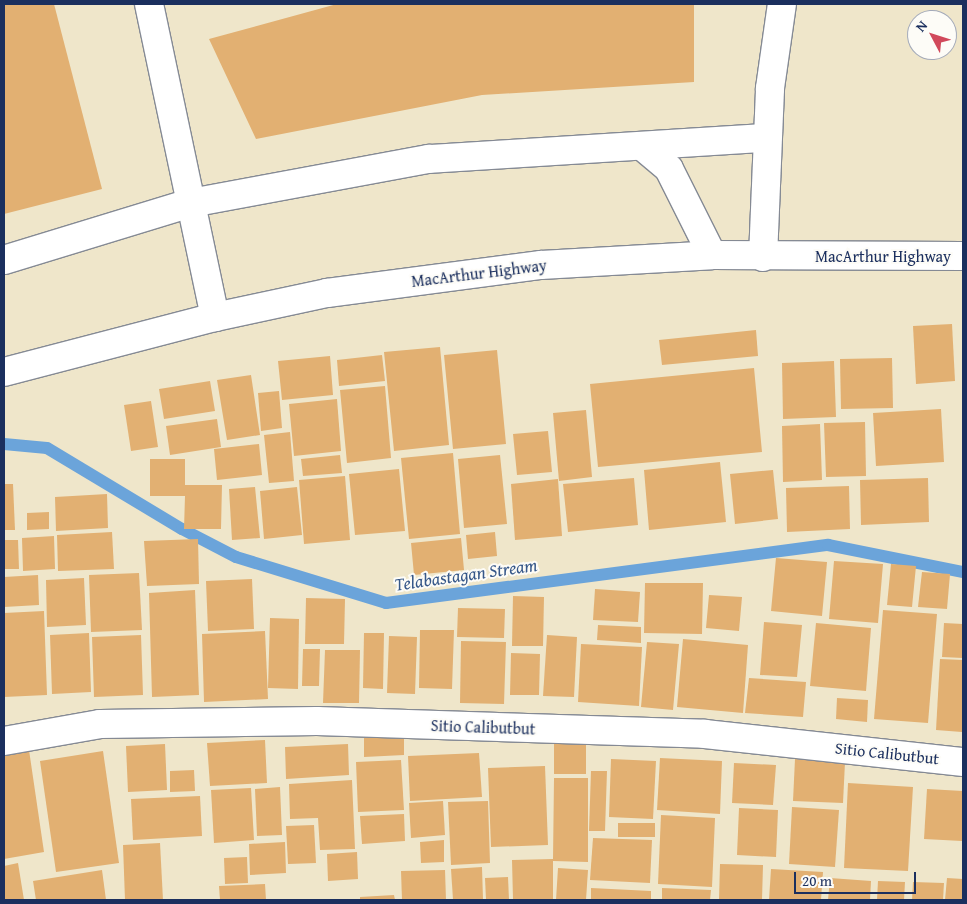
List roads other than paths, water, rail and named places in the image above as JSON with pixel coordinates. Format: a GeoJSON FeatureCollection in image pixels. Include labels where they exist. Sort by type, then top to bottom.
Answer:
{"type":"FeatureCollection","features":[{"type":"Feature","properties":{"kind":"main road"},"geometry":{"type":"LineString","coordinates":[[150,4],[215,317]]}},
{"type":"Feature","properties":{"kind":"main road"},"geometry":{"type":"LineString","coordinates":[[763,257],[766,138],[782,4]]}},
{"type":"Feature","properties":{"kind":"main road"},"geometry":{"type":"LineString","coordinates":[[4,260],[191,204],[429,159],[766,138]]}},
{"type":"Feature","properties":{"kind":"main road"},"geometry":{"type":"LineString","coordinates":[[642,146],[669,169],[712,255]]}},
{"type":"Feature","properties":{"kind":"main road","name":"MacArthur Highway"},"geometry":{"type":"LineString","coordinates":[[4,372],[215,317],[327,293],[541,265],[712,255],[763,257],[963,256]]}},
{"type":"Feature","properties":{"kind":"main road","name":"Sitio Calibutbut"},"geometry":{"type":"LineString","coordinates":[[4,741],[100,724],[317,721],[705,734],[963,762]]}},
{"type":"Feature","properties":{"kind":"waterway","name":"Telabastagan Stream"},"geometry":{"type":"LineString","coordinates":[[4,444],[47,448],[182,529],[236,557],[386,603],[828,545],[963,572]]}}]}
